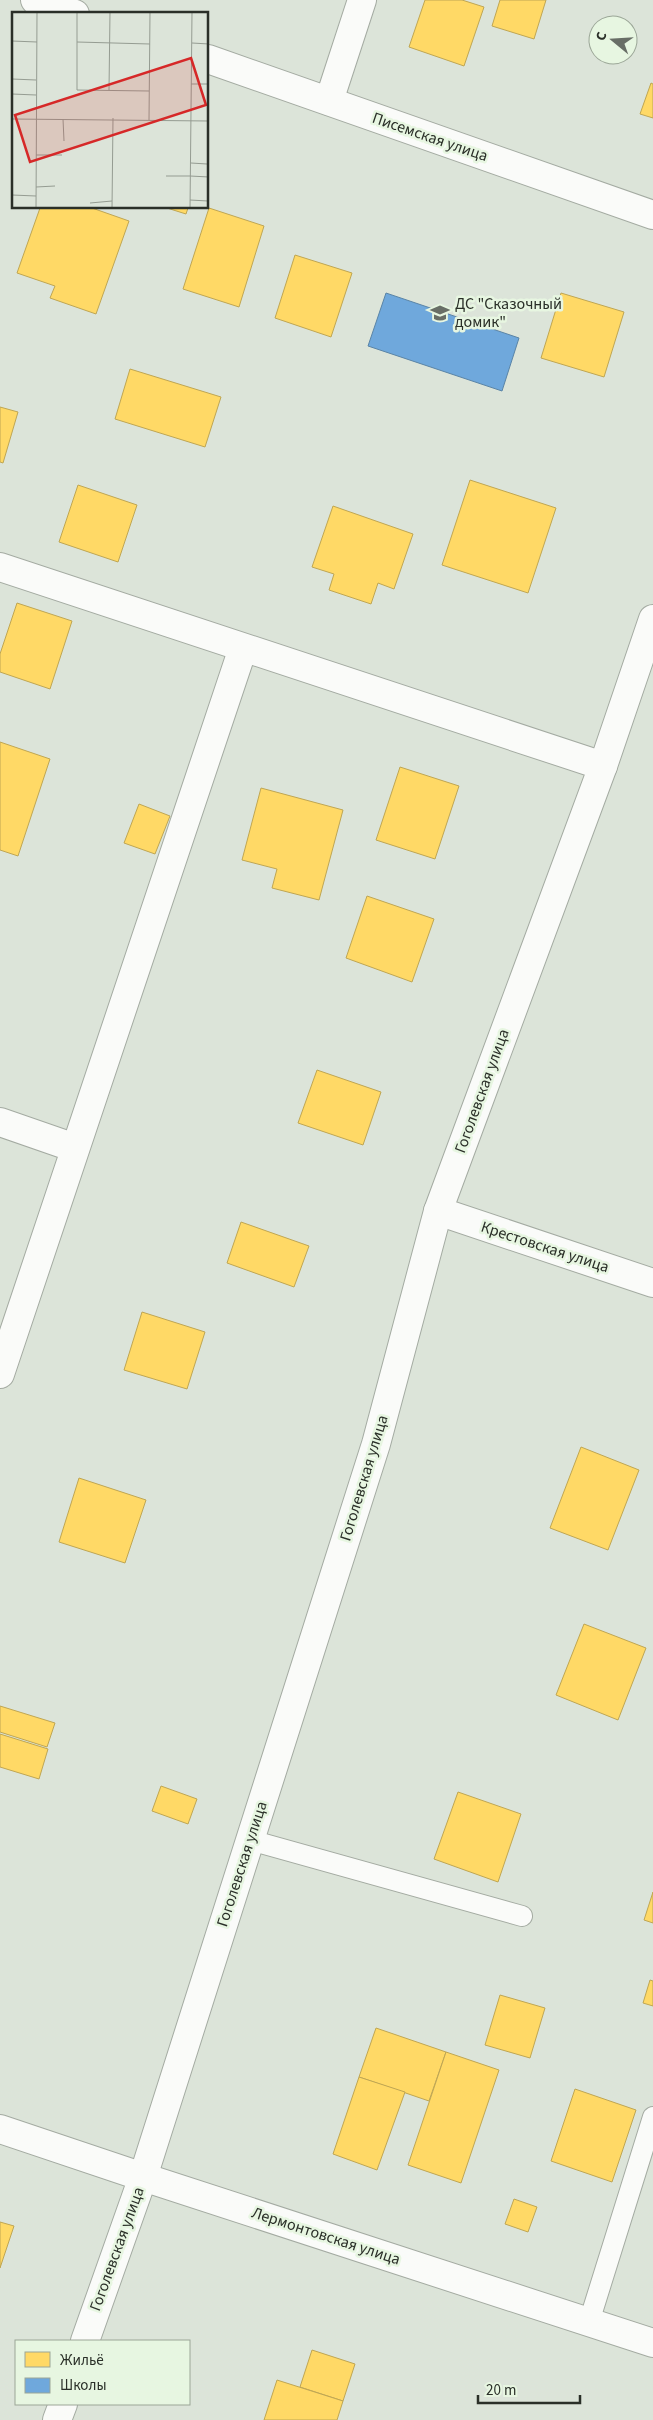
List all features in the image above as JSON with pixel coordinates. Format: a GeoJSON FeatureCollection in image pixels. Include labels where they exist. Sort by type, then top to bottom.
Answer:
{"type":"FeatureCollection","features":[{"type":"Feature","properties":{"kind":"street"},"geometry":{"type":"LineString","coordinates":[[35,0],[69,12]]}},
{"type":"Feature","properties":{"kind":"street"},"geometry":{"type":"LineString","coordinates":[[328,101],[362,0]]}},
{"type":"Feature","properties":{"kind":"street","name":"Писемская улица"},"geometry":{"type":"LineString","coordinates":[[209,59],[653,215]]}},
{"type":"Feature","properties":{"kind":"street"},"geometry":{"type":"LineString","coordinates":[[0,567],[603,766]]}},
{"type":"Feature","properties":{"kind":"street","name":"Гоголевская улица"},"geometry":{"type":"LineString","coordinates":[[85,2340],[143,2177],[376,1444],[438,1211],[603,766],[653,618]]}},
{"type":"Feature","properties":{"kind":"street"},"geometry":{"type":"LineString","coordinates":[[0,1374],[243,648]]}},
{"type":"Feature","properties":{"kind":"street"},"geometry":{"type":"LineString","coordinates":[[0,1122],[75,1148]]}},
{"type":"Feature","properties":{"kind":"street","name":"Крестовская улица"},"geometry":{"type":"LineString","coordinates":[[438,1211],[653,1282]]}},
{"type":"Feature","properties":{"kind":"street","name":"Лермонтовская улица"},"geometry":{"type":"LineString","coordinates":[[0,2129],[653,2343]]}},
{"type":"Feature","properties":{"kind":"street"},"geometry":{"type":"LineString","coordinates":[[57,2420],[63,2405]]}},
{"type":"Feature","properties":{"kind":"lane"},"geometry":{"type":"LineString","coordinates":[[250,1840],[522,1916]]}},
{"type":"Feature","properties":{"kind":"lane"},"geometry":{"type":"LineString","coordinates":[[589,2322],[653,2117]]}},
{"type":"Feature","properties":{"kind":"building: Жильё"},"geometry":{"type":"Polygon","coordinates":[[[425,0],[462,0],[484,7],[464,66],[409,47],[425,0]]]}},
{"type":"Feature","properties":{"kind":"building: Жильё"},"geometry":{"type":"Polygon","coordinates":[[[500,0],[546,0],[534,39],[492,26],[500,0]]]}},
{"type":"Feature","properties":{"kind":"building: Жильё"},"geometry":{"type":"Polygon","coordinates":[[[651,83],[653,84],[653,118],[640,114],[651,83]]]}},
{"type":"Feature","properties":{"kind":"building: Жильё"},"geometry":{"type":"Polygon","coordinates":[[[209,208],[264,226],[239,307],[183,289],[209,208]]]}},
{"type":"Feature","properties":{"kind":"building: Жильё"},"geometry":{"type":"Polygon","coordinates":[[[40,209],[95,209],[129,221],[96,314],[50,298],[55,286],[17,273],[40,209]]]}},
{"type":"Feature","properties":{"kind":"building: Жильё"},"geometry":{"type":"Polygon","coordinates":[[[170,209],[188,209],[186,214],[170,209]]]}},
{"type":"Feature","properties":{"kind":"building: Жильё"},"geometry":{"type":"Polygon","coordinates":[[[295,255],[352,273],[331,337],[275,318],[295,255]]]}},
{"type":"Feature","properties":{"kind":"building: Жильё"},"geometry":{"type":"Polygon","coordinates":[[[561,293],[624,312],[604,377],[541,358],[561,293]]]}},
{"type":"Feature","properties":{"kind":"building: Жильё"},"geometry":{"type":"Polygon","coordinates":[[[130,369],[221,397],[205,447],[115,419],[130,369]]]}},
{"type":"Feature","properties":{"kind":"building: Жильё"},"geometry":{"type":"Polygon","coordinates":[[[0,407],[18,412],[3,463],[0,462],[0,407]]]}},
{"type":"Feature","properties":{"kind":"building: Жильё"},"geometry":{"type":"Polygon","coordinates":[[[470,480],[556,508],[528,593],[442,565],[470,480]]]}},
{"type":"Feature","properties":{"kind":"building: Жильё"},"geometry":{"type":"Polygon","coordinates":[[[78,485],[137,505],[118,562],[59,542],[78,485]]]}},
{"type":"Feature","properties":{"kind":"building: Жильё"},"geometry":{"type":"Polygon","coordinates":[[[333,506],[413,534],[394,589],[378,583],[371,604],[329,590],[334,574],[312,567],[333,506]]]}},
{"type":"Feature","properties":{"kind":"building: Жильё"},"geometry":{"type":"Polygon","coordinates":[[[17,603],[72,621],[50,689],[0,672],[0,654],[17,603]]]}},
{"type":"Feature","properties":{"kind":"building: Жильё"},"geometry":{"type":"Polygon","coordinates":[[[0,742],[50,759],[18,856],[0,850],[0,742]]]}},
{"type":"Feature","properties":{"kind":"building: Жильё"},"geometry":{"type":"Polygon","coordinates":[[[400,767],[459,786],[435,859],[376,840],[400,767]]]}},
{"type":"Feature","properties":{"kind":"building: Жильё"},"geometry":{"type":"Polygon","coordinates":[[[261,788],[343,810],[319,900],[272,888],[277,869],[242,860],[261,788]]]}},
{"type":"Feature","properties":{"kind":"building: Жильё"},"geometry":{"type":"Polygon","coordinates":[[[139,804],[170,816],[155,854],[124,843],[139,804]]]}},
{"type":"Feature","properties":{"kind":"building: Жильё"},"geometry":{"type":"Polygon","coordinates":[[[367,896],[434,919],[412,982],[346,958],[367,896]]]}},
{"type":"Feature","properties":{"kind":"building: Жильё"},"geometry":{"type":"Polygon","coordinates":[[[317,1070],[381,1092],[363,1145],[298,1123],[317,1070]]]}},
{"type":"Feature","properties":{"kind":"building: Жильё"},"geometry":{"type":"Polygon","coordinates":[[[241,1222],[309,1246],[294,1287],[227,1263],[241,1222]]]}},
{"type":"Feature","properties":{"kind":"building: Жильё"},"geometry":{"type":"Polygon","coordinates":[[[142,1312],[205,1332],[187,1389],[124,1370],[142,1312]]]}},
{"type":"Feature","properties":{"kind":"building: Жильё"},"geometry":{"type":"Polygon","coordinates":[[[581,1447],[639,1470],[608,1550],[550,1528],[581,1447]]]}},
{"type":"Feature","properties":{"kind":"building: Жильё"},"geometry":{"type":"Polygon","coordinates":[[[79,1478],[146,1500],[125,1563],[59,1542],[79,1478]]]}},
{"type":"Feature","properties":{"kind":"building: Жильё"},"geometry":{"type":"Polygon","coordinates":[[[584,1624],[646,1648],[618,1720],[556,1695],[584,1624]]]}},
{"type":"Feature","properties":{"kind":"building: Жильё"},"geometry":{"type":"Polygon","coordinates":[[[0,1706],[55,1723],[47,1747],[0,1732],[0,1706]]]}},
{"type":"Feature","properties":{"kind":"building: Жильё"},"geometry":{"type":"Polygon","coordinates":[[[0,1734],[48,1749],[39,1779],[0,1767],[0,1734]]]}},
{"type":"Feature","properties":{"kind":"building: Жильё"},"geometry":{"type":"Polygon","coordinates":[[[161,1786],[197,1799],[188,1824],[152,1811],[161,1786]]]}},
{"type":"Feature","properties":{"kind":"building: Жильё"},"geometry":{"type":"Polygon","coordinates":[[[458,1792],[521,1814],[498,1882],[434,1859],[458,1792]]]}},
{"type":"Feature","properties":{"kind":"building: Жильё"},"geometry":{"type":"Polygon","coordinates":[[[653,1892],[653,1923],[644,1920],[653,1892]]]}},
{"type":"Feature","properties":{"kind":"building: Жильё"},"geometry":{"type":"Polygon","coordinates":[[[650,1980],[653,1981],[653,2006],[643,2003],[650,1980]]]}},
{"type":"Feature","properties":{"kind":"building: Жильё"},"geometry":{"type":"Polygon","coordinates":[[[500,1995],[545,2008],[530,2058],[485,2045],[500,1995]]]}},
{"type":"Feature","properties":{"kind":"building: Жильё"},"geometry":{"type":"Polygon","coordinates":[[[376,2028],[446,2052],[429,2101],[359,2077],[376,2028]]]}},
{"type":"Feature","properties":{"kind":"building: Жильё"},"geometry":{"type":"Polygon","coordinates":[[[446,2052],[499,2070],[461,2183],[408,2165],[446,2052]]]}},
{"type":"Feature","properties":{"kind":"building: Жильё"},"geometry":{"type":"Polygon","coordinates":[[[359,2077],[405,2092],[377,2170],[333,2154],[359,2077]]]}},
{"type":"Feature","properties":{"kind":"building: Жильё"},"geometry":{"type":"Polygon","coordinates":[[[575,2089],[636,2110],[612,2182],[551,2161],[575,2089]]]}},
{"type":"Feature","properties":{"kind":"building: Жильё"},"geometry":{"type":"Polygon","coordinates":[[[514,2199],[537,2207],[528,2232],[505,2224],[514,2199]]]}},
{"type":"Feature","properties":{"kind":"building: Жильё"},"geometry":{"type":"Polygon","coordinates":[[[0,2222],[14,2226],[0,2268],[0,2222]]]}},
{"type":"Feature","properties":{"kind":"building: Жильё"},"geometry":{"type":"Polygon","coordinates":[[[312,2350],[355,2364],[343,2401],[300,2387],[312,2350]]]}},
{"type":"Feature","properties":{"kind":"building: Жильё"},"geometry":{"type":"Polygon","coordinates":[[[277,2380],[343,2401],[337,2420],[264,2420],[277,2380]]]}},
{"type":"Feature","properties":{"kind":"building: Школы"},"geometry":{"type":"Polygon","coordinates":[[[386,293],[519,338],[502,391],[368,346],[386,293]]]}},
{"type":"Feature","properties":{"kind":"place","name":"ДС \"Сказочный домик\""},"geometry":{"type":"Point","coordinates":[440,313]}}]}
